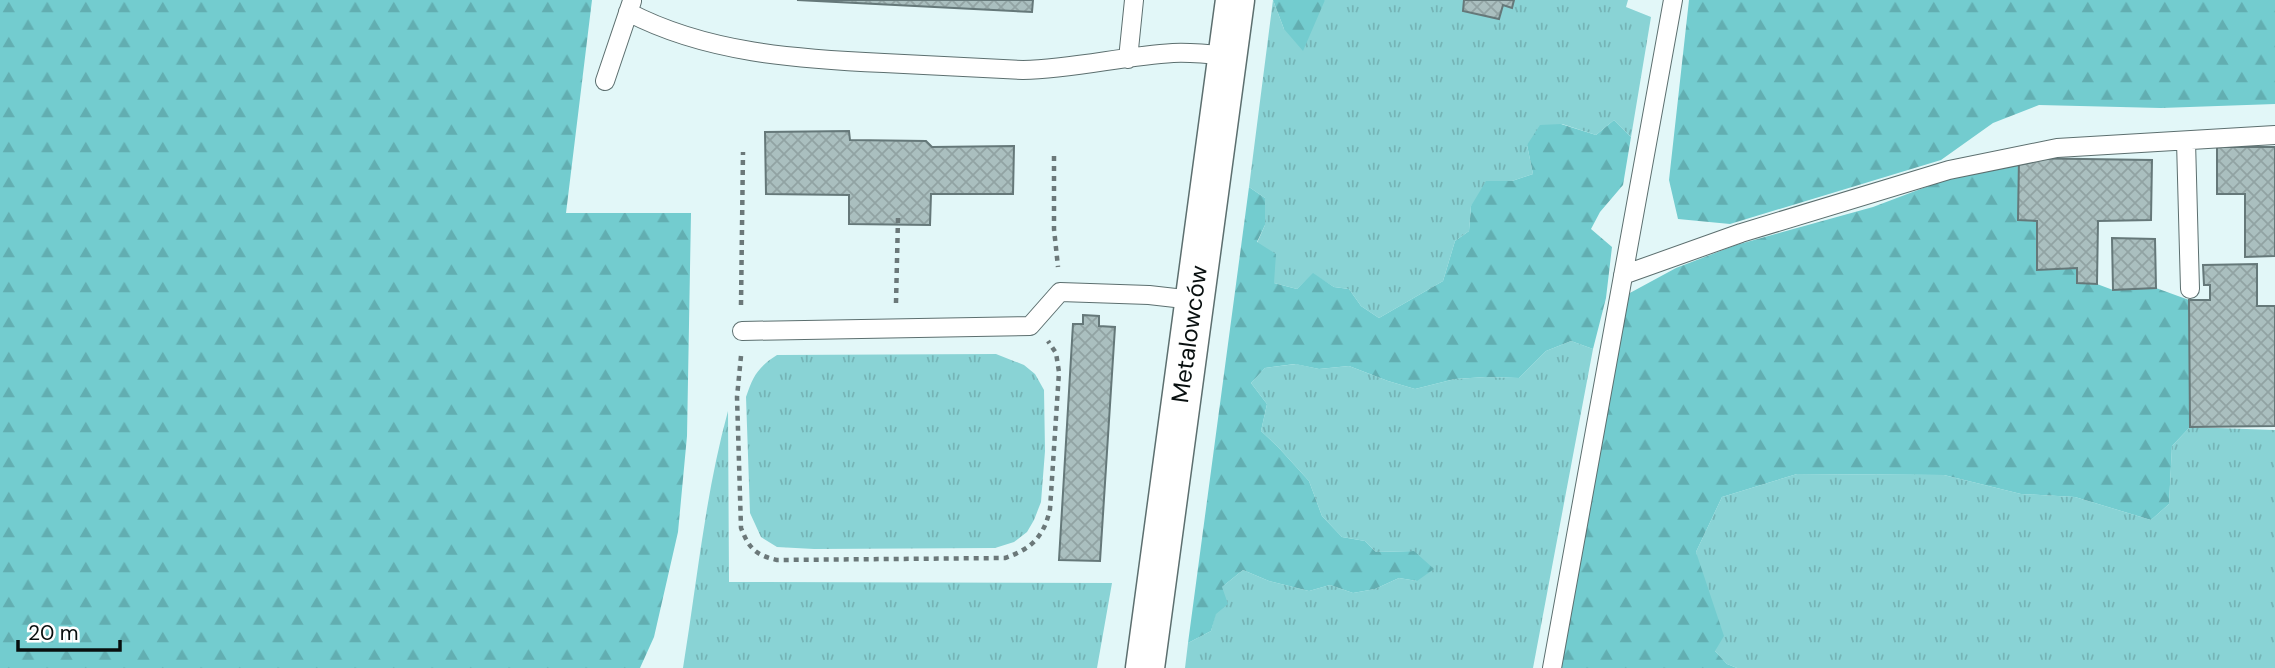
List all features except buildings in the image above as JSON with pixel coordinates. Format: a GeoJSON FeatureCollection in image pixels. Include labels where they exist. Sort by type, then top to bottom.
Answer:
{"type":"FeatureCollection","features":[{"type":"Feature","properties":{"kind":"street","name":"Metalowców"},"geometry":{"type":"LineString","coordinates":[[1145,668],[1235,0]]}},
{"type":"Feature","properties":{"kind":"lane"},"geometry":{"type":"LineString","coordinates":[[1128,59],[1134,0]]}},
{"type":"Feature","properties":{"kind":"lane"},"geometry":{"type":"LineString","coordinates":[[1552,668],[1673,0]]}},
{"type":"Feature","properties":{"kind":"lane"},"geometry":{"type":"LineString","coordinates":[[605,80],[630,6],[651,24],[709,42],[753,52],[804,58],[1023,70],[1051,69],[1173,53],[1227,56]]}},
{"type":"Feature","properties":{"kind":"lane"},"geometry":{"type":"LineString","coordinates":[[1623,275],[1741,233],[1949,170],[2057,148],[2275,135]]}},
{"type":"Feature","properties":{"kind":"lane"},"geometry":{"type":"LineString","coordinates":[[2186,141],[2190,289]]}},
{"type":"Feature","properties":{"kind":"lane"},"geometry":{"type":"LineString","coordinates":[[742,331],[1030,326],[1060,292],[1149,295],[1194,300]]}},
{"type":"Feature","properties":{"kind":"path"},"geometry":{"type":"LineString","coordinates":[[743,152],[742,331],[737,397],[741,528],[747,544],[761,556],[777,560],[1005,558],[1022,552],[1034,542],[1046,525],[1050,509],[1059,372],[1056,353],[1046,338],[1030,326]]}},
{"type":"Feature","properties":{"kind":"path"},"geometry":{"type":"LineString","coordinates":[[1054,156],[1054,229],[1060,292]]}},
{"type":"Feature","properties":{"kind":"path"},"geometry":{"type":"LineString","coordinates":[[896,328],[898,218]]}},
{"type":"Feature","properties":{"kind":"green space"},"geometry":{"type":"Polygon","coordinates":[[[0,0],[592,0],[566,213],[691,213],[687,436],[678,532],[654,637],[640,668],[0,668],[0,0]]]}},
{"type":"Feature","properties":{"kind":"green space"},"geometry":{"type":"Polygon","coordinates":[[[1273,0],[1284,29],[1325,0],[1464,0],[1463,11],[1498,19],[1503,5],[1512,8],[1514,0],[1628,0],[1626,7],[1651,17],[1631,137],[1614,120],[1596,135],[1562,124],[1527,145],[1533,174],[1512,181],[1471,206],[1469,231],[1455,241],[1443,281],[1379,318],[1361,306],[1349,289],[1334,287],[1313,274],[1297,289],[1274,283],[1257,243],[1265,225],[1265,198],[1249,187],[1273,0]]]}},
{"type":"Feature","properties":{"kind":"green space"},"geometry":{"type":"Polygon","coordinates":[[[1273,0],[1325,0],[1303,51],[1284,29],[1273,0]]]}},
{"type":"Feature","properties":{"kind":"green space"},"geometry":{"type":"Polygon","coordinates":[[[1689,0],[2275,0],[2275,104],[2161,108],[2039,105],[1993,123],[1941,160],[1730,224],[1678,219],[1669,180],[1689,0]]]}},
{"type":"Feature","properties":{"kind":"green space"},"geometry":{"type":"Polygon","coordinates":[[[1614,120],[1631,137],[1623,185],[1600,212],[1591,229],[1612,247],[1606,298],[1593,349],[1571,341],[1546,351],[1519,378],[1455,379],[1415,389],[1349,366],[1319,369],[1295,364],[1265,368],[1251,383],[1267,404],[1261,431],[1309,481],[1322,516],[1342,537],[1365,541],[1376,552],[1414,551],[1434,569],[1417,581],[1399,578],[1375,589],[1353,593],[1330,585],[1309,591],[1269,581],[1243,570],[1222,587],[1228,604],[1216,614],[1211,631],[1188,643],[1249,187],[1265,198],[1265,225],[1257,242],[1276,254],[1274,283],[1297,289],[1313,273],[1334,287],[1349,289],[1361,306],[1379,318],[1443,281],[1455,241],[1469,231],[1471,206],[1486,181],[1512,181],[1533,174],[1527,145],[1540,125],[1561,124],[1596,135],[1614,120]]]}},
{"type":"Feature","properties":{"kind":"green space"},"geometry":{"type":"Polygon","coordinates":[[[2019,158],[2018,220],[2037,221],[2037,270],[2077,268],[2078,283],[2097,284],[2113,290],[2156,288],[2189,300],[2190,427],[2172,446],[2169,504],[2151,520],[2075,497],[2021,494],[1944,475],[1797,474],[1722,497],[1696,552],[1724,636],[1715,651],[1727,664],[1737,668],[1561,668],[1554,654],[1628,294],[1676,268],[1736,245],[1873,207],[1955,176],[2019,158]]]}},
{"type":"Feature","properties":{"kind":"green space"},"geometry":{"type":"Polygon","coordinates":[[[1571,341],[1593,349],[1533,668],[1185,668],[1188,643],[1211,631],[1222,587],[1243,570],[1269,581],[1309,591],[1330,585],[1353,593],[1375,589],[1399,578],[1417,581],[1414,551],[1376,552],[1365,541],[1342,537],[1322,516],[1309,481],[1261,431],[1267,404],[1251,383],[1265,368],[1296,364],[1319,369],[1349,366],[1415,389],[1455,379],[1519,378],[1546,351],[1571,341]]]}},
{"type":"Feature","properties":{"kind":"green space"},"geometry":{"type":"Polygon","coordinates":[[[996,354],[1024,365],[1035,374],[1044,390],[1045,451],[1041,502],[1027,532],[1014,542],[995,548],[814,549],[777,547],[761,537],[750,513],[746,397],[757,373],[770,359],[777,355],[996,354]]]}},
{"type":"Feature","properties":{"kind":"green space"},"geometry":{"type":"Polygon","coordinates":[[[728,411],[729,582],[1112,583],[1097,668],[683,668],[707,507],[728,411]]]}},
{"type":"Feature","properties":{"kind":"green space"},"geometry":{"type":"Polygon","coordinates":[[[2190,427],[2275,430],[2275,668],[1737,668],[1727,664],[1715,651],[1696,552],[1722,497],[1797,474],[1944,475],[2021,494],[2075,497],[2151,520],[2169,504],[2172,446],[2190,427]]]}}]}
